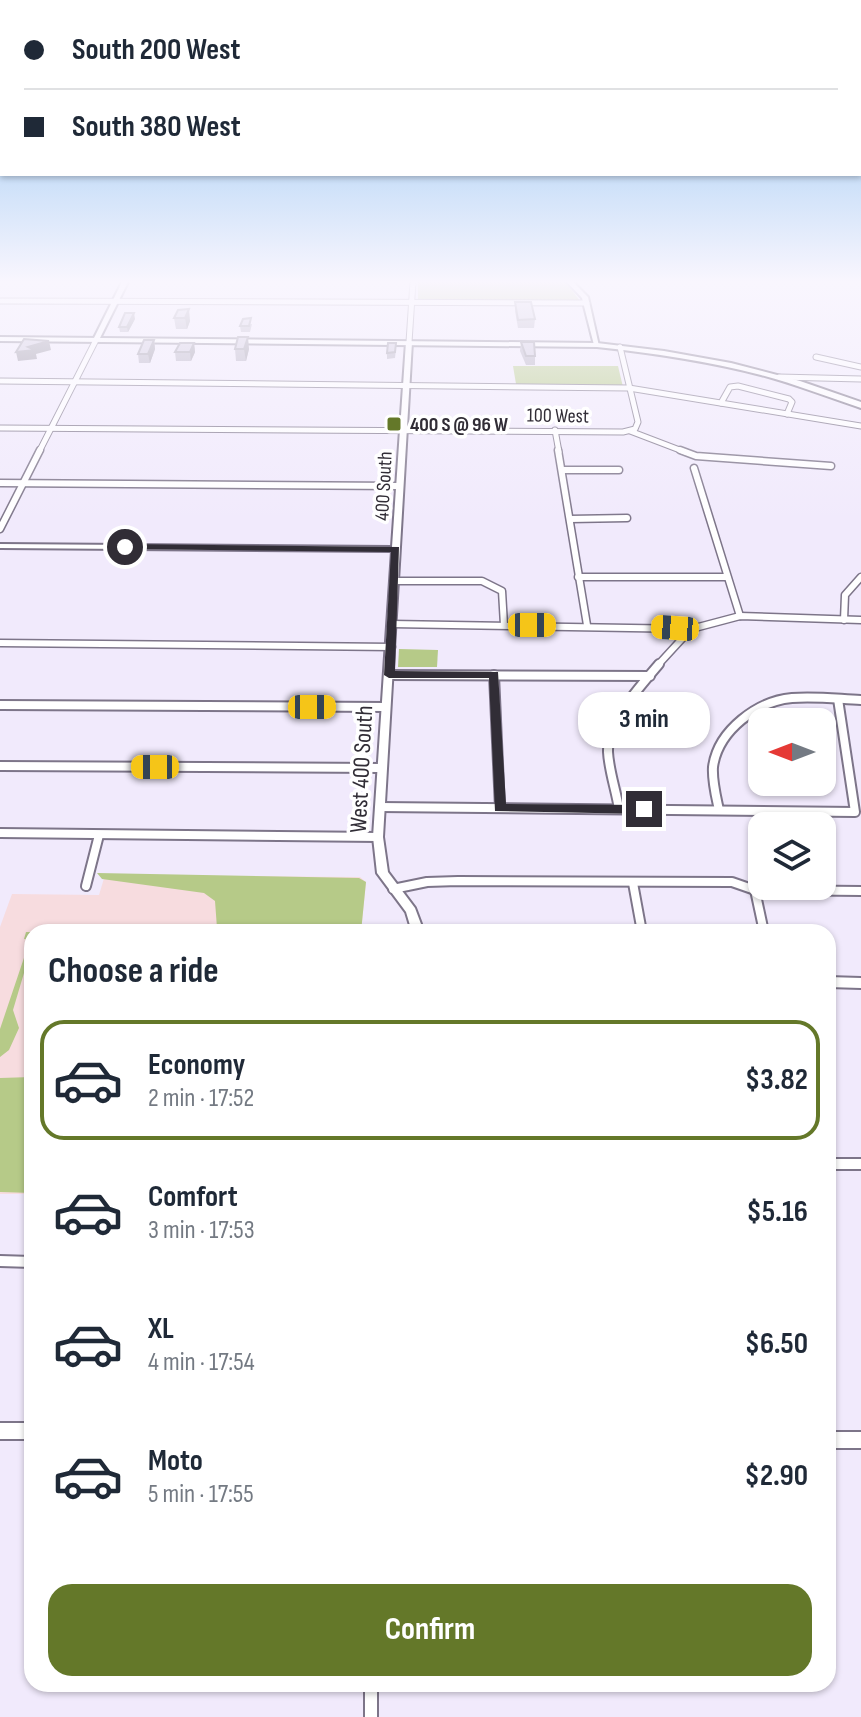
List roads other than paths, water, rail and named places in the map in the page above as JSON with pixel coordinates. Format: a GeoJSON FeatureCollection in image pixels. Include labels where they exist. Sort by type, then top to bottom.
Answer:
{"type":"FeatureCollection","features":[{"type":"Feature","properties":{"kind":"highway"},"geometry":{"type":"LineString","coordinates":[[714,362],[779,377],[861,405]]}},
{"type":"Feature","properties":{"kind":"street"},"geometry":{"type":"LineString","coordinates":[[0,529],[84,362]]}},
{"type":"Feature","properties":{"kind":"street","name":"400 South"},"geometry":{"type":"LineString","coordinates":[[396,549],[408,362]]}},
{"type":"Feature","properties":{"kind":"street"},"geometry":{"type":"LineString","coordinates":[[623,362],[638,422],[632,430]]}},
{"type":"Feature","properties":{"kind":"street"},"geometry":{"type":"LineString","coordinates":[[839,362],[861,367]]}},
{"type":"Feature","properties":{"kind":"street"},"geometry":{"type":"LineString","coordinates":[[779,377],[861,379]]}},
{"type":"Feature","properties":{"kind":"street"},"geometry":{"type":"LineString","coordinates":[[0,381],[629,388],[861,426]]}},
{"type":"Feature","properties":{"kind":"street"},"geometry":{"type":"LineString","coordinates":[[721,403],[730,387],[736,386],[791,401],[787,414]]}},
{"type":"Feature","properties":{"kind":"street","name":"100 West"},"geometry":{"type":"LineString","coordinates":[[0,428],[632,430],[696,456],[831,466]]}},
{"type":"Feature","properties":{"kind":"street"},"geometry":{"type":"LineString","coordinates":[[555,430],[587,625]]}},
{"type":"Feature","properties":{"kind":"street"},"geometry":{"type":"LineString","coordinates":[[694,468],[740,616]]}},
{"type":"Feature","properties":{"kind":"street"},"geometry":{"type":"LineString","coordinates":[[562,470],[619,470]]}},
{"type":"Feature","properties":{"kind":"street"},"geometry":{"type":"LineString","coordinates":[[0,483],[399,486]]}},
{"type":"Feature","properties":{"kind":"street"},"geometry":{"type":"LineString","coordinates":[[570,519],[627,518]]}},
{"type":"Feature","properties":{"kind":"street"},"geometry":{"type":"LineString","coordinates":[[0,546],[396,549]]}},
{"type":"Feature","properties":{"kind":"street","name":"West 400 South"},"geometry":{"type":"LineString","coordinates":[[396,549],[378,837],[383,873],[411,911],[415,924]]}},
{"type":"Feature","properties":{"kind":"street"},"geometry":{"type":"LineString","coordinates":[[578,577],[726,577]]}},
{"type":"Feature","properties":{"kind":"street"},"geometry":{"type":"LineString","coordinates":[[844,620],[841,601],[847,587],[861,577]]}},
{"type":"Feature","properties":{"kind":"street"},"geometry":{"type":"LineString","coordinates":[[395,581],[482,581],[492,584],[502,591],[504,625]]}},
{"type":"Feature","properties":{"kind":"street"},"geometry":{"type":"LineString","coordinates":[[392,624],[691,629],[740,616],[861,620]]}},
{"type":"Feature","properties":{"kind":"street"},"geometry":{"type":"LineString","coordinates":[[619,809],[608,747],[612,727],[650,676],[691,629]]}},
{"type":"Feature","properties":{"kind":"street"},"geometry":{"type":"LineString","coordinates":[[0,643],[392,647]]}},
{"type":"Feature","properties":{"kind":"street"},"geometry":{"type":"LineString","coordinates":[[389,675],[650,676]]}},
{"type":"Feature","properties":{"kind":"street"},"geometry":{"type":"LineString","coordinates":[[494,675],[500,808]]}},
{"type":"Feature","properties":{"kind":"street"},"geometry":{"type":"LineString","coordinates":[[719,810],[711,768],[722,742],[744,715],[762,702],[788,698],[861,700]]}},
{"type":"Feature","properties":{"kind":"street"},"geometry":{"type":"LineString","coordinates":[[380,807],[855,812],[838,699]]}},
{"type":"Feature","properties":{"kind":"street"},"geometry":{"type":"LineString","coordinates":[[0,705],[386,707]]}},
{"type":"Feature","properties":{"kind":"street"},"geometry":{"type":"LineString","coordinates":[[0,766],[381,768]]}},
{"type":"Feature","properties":{"kind":"street"},"geometry":{"type":"LineString","coordinates":[[0,833],[378,837]]}},
{"type":"Feature","properties":{"kind":"street"},"geometry":{"type":"LineString","coordinates":[[86,886],[99,835]]}},
{"type":"Feature","properties":{"kind":"street"},"geometry":{"type":"LineString","coordinates":[[393,889],[427,882],[458,881],[732,882],[748,888]]}},
{"type":"Feature","properties":{"kind":"street"},"geometry":{"type":"LineString","coordinates":[[633,883],[641,924]]}},
{"type":"Feature","properties":{"kind":"street"},"geometry":{"type":"LineString","coordinates":[[836,891],[861,891]]}},
{"type":"Feature","properties":{"kind":"street"},"geometry":{"type":"LineString","coordinates":[[757,900],[762,924]]}},
{"type":"Feature","properties":{"kind":"street"},"geometry":{"type":"LineString","coordinates":[[836,982],[861,983]]}},
{"type":"Feature","properties":{"kind":"street"},"geometry":{"type":"LineString","coordinates":[[836,1164],[861,1164]]}},
{"type":"Feature","properties":{"kind":"street"},"geometry":{"type":"LineString","coordinates":[[0,1261],[24,1262]]}},
{"type":"Feature","properties":{"kind":"street"},"geometry":{"type":"LineString","coordinates":[[0,1431],[24,1431]]}},
{"type":"Feature","properties":{"kind":"street"},"geometry":{"type":"LineString","coordinates":[[836,1440],[861,1440]]}},
{"type":"Feature","properties":{"kind":"street"},"geometry":{"type":"LineString","coordinates":[[371,1692],[371,1717]]}},
{"type":"Feature","properties":{"kind":"place","name":"400 S @ 96 W"},"geometry":{"type":"Point","coordinates":[394,424]}}]}
